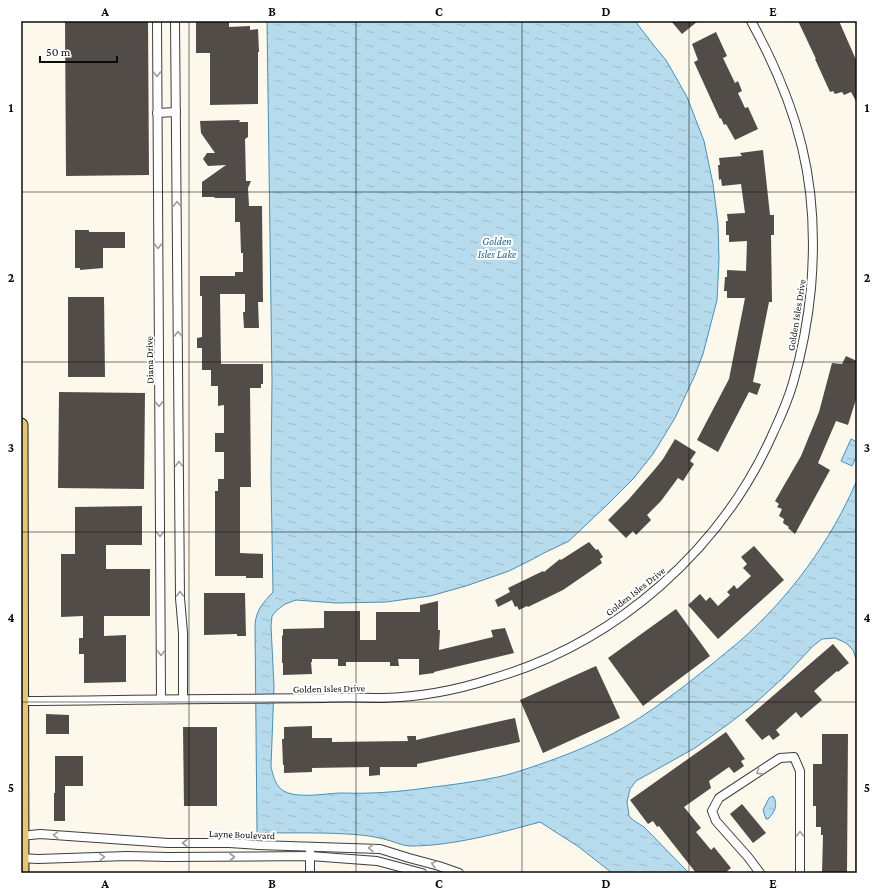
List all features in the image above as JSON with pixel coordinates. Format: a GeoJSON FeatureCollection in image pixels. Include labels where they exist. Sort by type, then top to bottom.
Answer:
{"type":"FeatureCollection","features":[{"type":"Feature","properties":{"kind":"main road"},"geometry":{"type":"LineString","coordinates":[[21,425],[22,873]]}},
{"type":"Feature","properties":{"kind":"street","name":"Diana Drive"},"geometry":{"type":"LineString","coordinates":[[157,21],[161,699]]}},
{"type":"Feature","properties":{"kind":"street"},"geometry":{"type":"LineString","coordinates":[[175,21],[180,591],[183,633],[183,699]]}},
{"type":"Feature","properties":{"kind":"street","name":"Golden Isles Drive"},"geometry":{"type":"LineString","coordinates":[[22,701],[383,698],[423,694],[489,680],[540,662],[574,645],[626,613],[660,587],[707,539],[722,521],[755,470],[785,406],[792,385],[805,333],[810,303],[813,243],[812,209],[802,148],[792,113],[774,65],[751,21]]}},
{"type":"Feature","properties":{"kind":"street"},"geometry":{"type":"LineString","coordinates":[[157,113],[176,112]]}},
{"type":"Feature","properties":{"kind":"street"},"geometry":{"type":"LineString","coordinates":[[760,873],[716,821],[712,811],[719,798],[780,758],[794,758],[800,771],[800,873]]}},
{"type":"Feature","properties":{"kind":"street","name":"Layne Boulevard"},"geometry":{"type":"LineString","coordinates":[[21,836],[40,834],[168,843],[229,842],[258,845],[380,849],[459,873]]}},
{"type":"Feature","properties":{"kind":"street"},"geometry":{"type":"LineString","coordinates":[[310,846],[310,873]]}},
{"type":"Feature","properties":{"kind":"street"},"geometry":{"type":"LineString","coordinates":[[21,858],[38,859],[127,856],[310,856],[377,861],[422,873]]}},
{"type":"Feature","properties":{"kind":"street"},"geometry":{"type":"LineString","coordinates":[[405,868],[409,858]]}},
{"type":"Feature","properties":{"kind":"water","name":"Golden Isles Lake"},"geometry":{"type":"Polygon","coordinates":[[[267,21],[635,21],[666,60],[687,97],[704,141],[713,184],[718,224],[719,259],[717,300],[703,354],[675,418],[653,454],[633,479],[569,541],[509,571],[466,586],[430,596],[386,602],[336,603],[296,600],[285,604],[277,610],[272,616],[271,626],[274,686],[271,767],[277,785],[284,791],[291,794],[308,795],[394,792],[471,782],[505,775],[537,765],[582,748],[614,733],[627,726],[689,683],[740,641],[776,606],[808,567],[822,546],[847,503],[857,480],[857,873],[856,659],[853,650],[846,643],[835,638],[822,639],[813,646],[783,678],[752,706],[695,748],[636,781],[630,789],[627,802],[629,816],[644,827],[689,873],[612,873],[579,847],[540,822],[476,838],[443,844],[411,846],[361,835],[322,833],[257,833],[255,625],[258,611],[273,592],[271,478],[272,381],[267,21]]]}},
{"type":"Feature","properties":{"kind":"water"},"geometry":{"type":"Polygon","coordinates":[[[851,439],[857,442],[857,455],[852,466],[841,461],[851,439]]]}},
{"type":"Feature","properties":{"kind":"water"},"geometry":{"type":"Polygon","coordinates":[[[773,796],[776,806],[770,817],[766,819],[763,810],[769,798],[773,796]]]}},
{"type":"Feature","properties":{"kind":"building"},"geometry":{"type":"Polygon","coordinates":[[[65,21],[148,21],[149,175],[66,176],[65,21]]]}},
{"type":"Feature","properties":{"kind":"building"},"geometry":{"type":"Polygon","coordinates":[[[196,21],[229,21],[229,27],[250,26],[250,30],[258,29],[258,104],[210,105],[210,53],[196,53],[196,21]]]}},
{"type":"Feature","properties":{"kind":"building"},"geometry":{"type":"Polygon","coordinates":[[[671,21],[698,21],[682,34],[671,21]]]}},
{"type":"Feature","properties":{"kind":"building"},"geometry":{"type":"Polygon","coordinates":[[[798,21],[839,21],[857,62],[857,103],[851,92],[844,95],[842,92],[835,94],[833,91],[830,92],[798,21]]]}},
{"type":"Feature","properties":{"kind":"building"},"geometry":{"type":"Polygon","coordinates":[[[716,32],[727,56],[723,58],[735,83],[738,81],[742,91],[738,93],[745,108],[748,107],[758,129],[735,140],[726,124],[724,125],[721,118],[720,119],[694,62],[698,60],[692,44],[716,32]]]}},
{"type":"Feature","properties":{"kind":"building"},"geometry":{"type":"Polygon","coordinates":[[[240,120],[239,122],[248,122],[248,137],[245,139],[246,181],[251,181],[248,188],[249,206],[262,206],[263,302],[258,302],[259,328],[244,328],[243,312],[245,312],[245,294],[220,294],[221,364],[263,364],[263,384],[261,384],[261,388],[250,388],[251,487],[240,487],[240,553],[263,554],[263,578],[246,578],[246,576],[215,576],[215,491],[218,491],[218,479],[224,479],[224,452],[215,452],[215,433],[224,433],[224,405],[218,406],[218,386],[211,386],[211,370],[202,370],[202,348],[197,348],[197,338],[202,337],[202,296],[200,296],[200,276],[235,276],[235,272],[243,272],[240,222],[235,222],[235,198],[202,197],[202,182],[226,165],[208,166],[203,159],[207,153],[215,153],[201,133],[200,121],[240,120]]]}},
{"type":"Feature","properties":{"kind":"building"},"geometry":{"type":"Polygon","coordinates":[[[763,150],[770,215],[774,215],[774,235],[771,235],[772,302],[769,302],[753,382],[761,384],[757,395],[749,392],[718,452],[697,440],[729,379],[745,298],[727,298],[727,291],[724,291],[725,277],[727,277],[727,270],[746,271],[747,241],[729,242],[729,235],[726,235],[726,221],[728,221],[727,214],[745,213],[741,184],[722,186],[721,179],[719,180],[719,158],[742,156],[740,153],[763,150]]]}},
{"type":"Feature","properties":{"kind":"building"},"geometry":{"type":"Polygon","coordinates":[[[75,230],[89,230],[89,232],[125,232],[125,248],[103,248],[103,268],[80,270],[80,268],[75,268],[75,230]]]}},
{"type":"Feature","properties":{"kind":"building"},"geometry":{"type":"Polygon","coordinates":[[[68,297],[104,297],[105,377],[68,377],[68,297]]]}},
{"type":"Feature","properties":{"kind":"building"},"geometry":{"type":"Polygon","coordinates":[[[846,356],[857,361],[857,396],[848,425],[836,421],[818,463],[830,470],[795,534],[783,523],[784,519],[779,516],[782,509],[777,507],[779,504],[775,501],[801,456],[819,412],[832,363],[842,364],[846,356]]]}},
{"type":"Feature","properties":{"kind":"building"},"geometry":{"type":"Polygon","coordinates":[[[59,392],[145,393],[144,489],[58,488],[59,392]]]}},
{"type":"Feature","properties":{"kind":"building"},"geometry":{"type":"Polygon","coordinates":[[[675,439],[696,452],[690,461],[694,464],[683,481],[678,478],[661,501],[647,515],[651,520],[636,535],[633,531],[626,538],[608,520],[629,499],[655,469],[675,439]]]}},
{"type":"Feature","properties":{"kind":"building"},"geometry":{"type":"Polygon","coordinates":[[[142,506],[142,545],[106,545],[106,569],[150,569],[150,616],[104,616],[104,636],[126,635],[126,682],[84,683],[84,654],[79,654],[79,638],[83,638],[83,616],[61,617],[61,554],[75,554],[75,507],[142,506]]]}},
{"type":"Feature","properties":{"kind":"building"},"geometry":{"type":"Polygon","coordinates":[[[589,542],[596,550],[598,549],[603,557],[600,559],[602,563],[595,568],[563,590],[528,607],[527,606],[519,610],[517,606],[515,607],[512,600],[498,607],[495,600],[510,592],[508,588],[543,571],[544,572],[560,559],[561,560],[589,542]]]}},
{"type":"Feature","properties":{"kind":"building"},"geometry":{"type":"Polygon","coordinates":[[[754,546],[784,580],[718,639],[688,605],[700,594],[706,601],[710,597],[718,606],[730,595],[727,592],[734,585],[737,589],[751,576],[743,568],[747,564],[741,557],[754,546]]]}},
{"type":"Feature","properties":{"kind":"building"},"geometry":{"type":"Polygon","coordinates":[[[204,593],[245,593],[246,636],[237,636],[237,634],[204,635],[204,593]]]}},
{"type":"Feature","properties":{"kind":"building"},"geometry":{"type":"Polygon","coordinates":[[[438,601],[438,630],[440,630],[439,650],[493,637],[491,630],[505,628],[514,653],[434,673],[419,675],[419,659],[398,659],[399,666],[390,666],[390,662],[346,662],[346,666],[338,666],[338,659],[312,659],[312,674],[283,675],[283,629],[324,628],[324,611],[360,611],[360,640],[376,640],[376,612],[420,612],[420,605],[438,601]]]}},
{"type":"Feature","properties":{"kind":"building"},"geometry":{"type":"Polygon","coordinates":[[[676,609],[710,656],[643,706],[608,658],[676,609]]]}},
{"type":"Feature","properties":{"kind":"building"},"geometry":{"type":"Polygon","coordinates":[[[833,644],[849,663],[838,672],[837,671],[814,691],[822,700],[801,718],[796,712],[776,730],[780,735],[773,740],[769,735],[762,740],[745,720],[833,644]]]}},
{"type":"Feature","properties":{"kind":"building"},"geometry":{"type":"Polygon","coordinates":[[[596,666],[620,718],[543,753],[520,700],[596,666]]]}},
{"type":"Feature","properties":{"kind":"building"},"geometry":{"type":"Polygon","coordinates":[[[46,714],[69,715],[69,734],[46,734],[46,714]]]}},
{"type":"Feature","properties":{"kind":"building"},"geometry":{"type":"Polygon","coordinates":[[[515,718],[520,742],[417,764],[417,767],[380,767],[380,775],[369,776],[369,767],[312,768],[312,772],[284,773],[282,739],[284,739],[284,727],[312,726],[312,738],[332,738],[332,742],[408,741],[407,736],[416,736],[416,740],[515,718]]]}},
{"type":"Feature","properties":{"kind":"building"},"geometry":{"type":"Polygon","coordinates":[[[183,727],[217,727],[217,806],[184,806],[183,727]]]}},
{"type":"Feature","properties":{"kind":"building"},"geometry":{"type":"Polygon","coordinates":[[[726,732],[745,759],[741,761],[744,766],[734,773],[729,767],[709,781],[711,788],[684,807],[701,828],[696,832],[711,850],[714,847],[731,868],[725,873],[696,873],[659,826],[657,827],[653,821],[648,824],[630,800],[726,732]]]}},
{"type":"Feature","properties":{"kind":"building"},"geometry":{"type":"Polygon","coordinates":[[[822,734],[848,734],[847,873],[822,873],[823,835],[821,835],[821,827],[816,827],[816,806],[813,806],[813,764],[822,764],[822,734]]]}},
{"type":"Feature","properties":{"kind":"building"},"geometry":{"type":"Polygon","coordinates":[[[55,756],[83,756],[83,786],[65,786],[65,821],[54,821],[55,756]]]}},
{"type":"Feature","properties":{"kind":"building"},"geometry":{"type":"Polygon","coordinates":[[[742,804],[766,833],[753,843],[730,814],[742,804]]]}}]}
